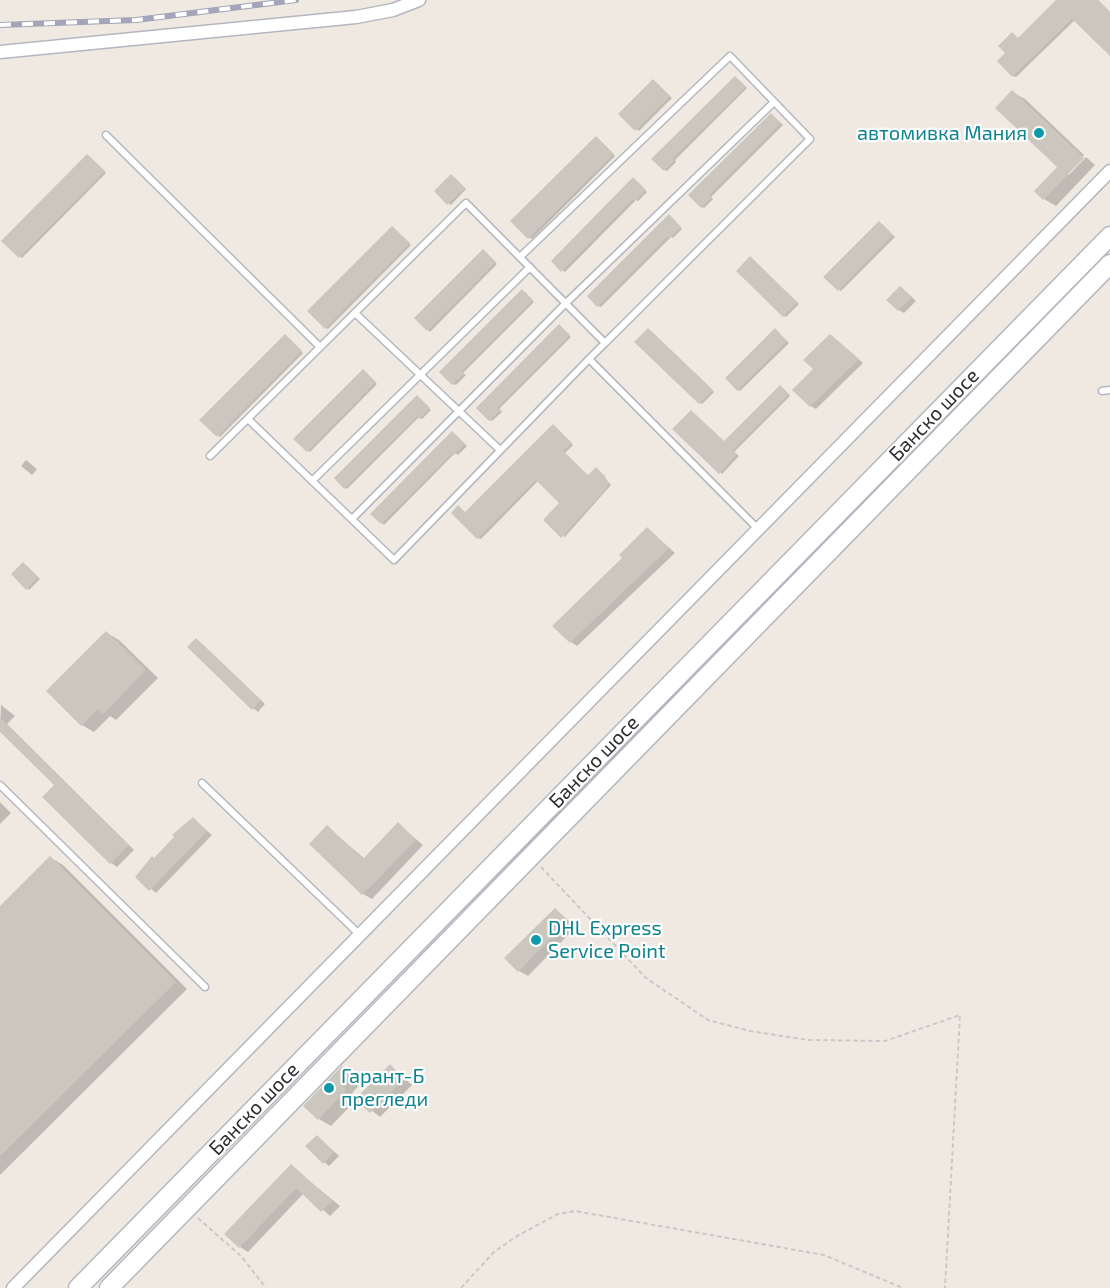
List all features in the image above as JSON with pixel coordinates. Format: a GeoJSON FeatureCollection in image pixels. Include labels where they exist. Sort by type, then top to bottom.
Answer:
{"type":"FeatureCollection","features":[{"type":"Feature","properties":{"kind":"main road","name":"Банско шосе"},"geometry":{"type":"LineString","coordinates":[[78,1288],[1110,236]]}},
{"type":"Feature","properties":{"kind":"main road","name":"Банско шосе"},"geometry":{"type":"LineString","coordinates":[[108,1288],[1110,264]]}},
{"type":"Feature","properties":{"kind":"street"},"geometry":{"type":"LineString","coordinates":[[0,52],[356,16],[393,10],[419,0]]}},
{"type":"Feature","properties":{"kind":"street"},"geometry":{"type":"LineString","coordinates":[[13,1288],[759,531],[1110,171]]}},
{"type":"Feature","properties":{"kind":"lane"},"geometry":{"type":"LineString","coordinates":[[248,419],[394,560],[589,359],[810,139],[730,56],[520,257]]}},
{"type":"Feature","properties":{"kind":"lane"},"geometry":{"type":"LineString","coordinates":[[352,519],[566,303],[774,102]]}},
{"type":"Feature","properties":{"kind":"lane"},"geometry":{"type":"LineString","coordinates":[[106,135],[320,347]]}},
{"type":"Feature","properties":{"kind":"lane"},"geometry":{"type":"LineString","coordinates":[[210,456],[466,203],[605,343]]}},
{"type":"Feature","properties":{"kind":"lane"},"geometry":{"type":"LineString","coordinates":[[312,481],[530,267]]}},
{"type":"Feature","properties":{"kind":"lane"},"geometry":{"type":"LineString","coordinates":[[356,313],[500,450]]}},
{"type":"Feature","properties":{"kind":"lane"},"geometry":{"type":"LineString","coordinates":[[589,359],[759,531]]}},
{"type":"Feature","properties":{"kind":"lane"},"geometry":{"type":"LineString","coordinates":[[1102,391],[1110,390]]}},
{"type":"Feature","properties":{"kind":"lane"},"geometry":{"type":"LineString","coordinates":[[202,783],[361,936]]}},
{"type":"Feature","properties":{"kind":"lane"},"geometry":{"type":"LineString","coordinates":[[0,785],[205,987]]}},
{"type":"Feature","properties":{"kind":"path"},"geometry":{"type":"LineString","coordinates":[[531,856],[646,978],[708,1020],[750,1031],[808,1040],[885,1041],[960,1014],[945,1288]]}},
{"type":"Feature","properties":{"kind":"path"},"geometry":{"type":"LineString","coordinates":[[187,1208],[242,1257],[266,1288]]}},
{"type":"Feature","properties":{"kind":"path"},"geometry":{"type":"LineString","coordinates":[[461,1288],[494,1252],[517,1236],[558,1214],[575,1211],[824,1255],[903,1288]]}},
{"type":"Feature","properties":{"kind":"building"},"geometry":{"type":"Polygon","coordinates":[[[1056,0],[1098,0],[1110,12],[1110,56],[1072,19],[1012,77],[997,61],[1005,53],[998,46],[1012,32],[1018,38],[1056,0]]]}},
{"type":"Feature","properties":{"kind":"building"},"geometry":{"type":"Polygon","coordinates":[[[735,76],[746,87],[673,158],[675,160],[664,171],[651,159],[735,76]]]}},
{"type":"Feature","properties":{"kind":"building"},"geometry":{"type":"Polygon","coordinates":[[[653,79],[670,96],[635,131],[618,114],[653,79]]]}},
{"type":"Feature","properties":{"kind":"building","name":"автомивка Мания"},"geometry":{"type":"Polygon","coordinates":[[[1012,90],[1084,158],[1043,200],[1034,191],[1057,167],[995,108],[1012,90]]]}},
{"type":"Feature","properties":{"kind":"building"},"geometry":{"type":"Polygon","coordinates":[[[771,113],[781,123],[709,195],[712,197],[701,208],[688,195],[771,113]]]}},
{"type":"Feature","properties":{"kind":"building"},"geometry":{"type":"Polygon","coordinates":[[[596,136],[614,154],[528,239],[510,221],[596,136]]]}},
{"type":"Feature","properties":{"kind":"building"},"geometry":{"type":"Polygon","coordinates":[[[87,154],[105,171],[19,258],[1,241],[87,154]]]}},
{"type":"Feature","properties":{"kind":"building"},"geometry":{"type":"Polygon","coordinates":[[[451,174],[465,188],[447,205],[434,191],[451,174]]]}},
{"type":"Feature","properties":{"kind":"building"},"geometry":{"type":"Polygon","coordinates":[[[633,177],[646,190],[635,201],[633,199],[561,272],[551,261],[633,177]]]}},
{"type":"Feature","properties":{"kind":"building"},"geometry":{"type":"Polygon","coordinates":[[[669,214],[681,227],[670,238],[668,236],[597,307],[587,296],[669,214]]]}},
{"type":"Feature","properties":{"kind":"building"},"geometry":{"type":"Polygon","coordinates":[[[879,221],[893,235],[838,291],[823,277],[879,221]]]}},
{"type":"Feature","properties":{"kind":"building"},"geometry":{"type":"Polygon","coordinates":[[[392,226],[410,243],[325,329],[307,311],[392,226]]]}},
{"type":"Feature","properties":{"kind":"building"},"geometry":{"type":"Polygon","coordinates":[[[483,249],[496,262],[427,331],[414,318],[483,249]]]}},
{"type":"Feature","properties":{"kind":"building"},"geometry":{"type":"Polygon","coordinates":[[[750,256],[797,302],[783,317],[736,271],[750,256]]]}},
{"type":"Feature","properties":{"kind":"building"},"geometry":{"type":"Polygon","coordinates":[[[900,286],[912,297],[898,311],[886,300],[900,286]]]}},
{"type":"Feature","properties":{"kind":"building"},"geometry":{"type":"Polygon","coordinates":[[[522,289],[533,300],[462,371],[464,373],[452,385],[439,372],[522,289]]]}},
{"type":"Feature","properties":{"kind":"building"},"geometry":{"type":"Polygon","coordinates":[[[559,324],[570,335],[498,407],[501,410],[489,421],[476,408],[559,324]]]}},
{"type":"Feature","properties":{"kind":"building"},"geometry":{"type":"Polygon","coordinates":[[[648,328],[713,390],[699,404],[634,342],[648,328]]]}},
{"type":"Feature","properties":{"kind":"building"},"geometry":{"type":"Polygon","coordinates":[[[775,328],[787,341],[737,391],[725,378],[775,328]]]}},
{"type":"Feature","properties":{"kind":"building"},"geometry":{"type":"Polygon","coordinates":[[[285,334],[302,351],[217,437],[199,420],[285,334]]]}},
{"type":"Feature","properties":{"kind":"building"},"geometry":{"type":"Polygon","coordinates":[[[830,334],[859,359],[810,407],[792,390],[813,369],[803,360],[830,334]]]}},
{"type":"Feature","properties":{"kind":"building"},"geometry":{"type":"Polygon","coordinates":[[[363,369],[376,382],[307,452],[293,439],[363,369]]]}},
{"type":"Feature","properties":{"kind":"building"},"geometry":{"type":"Polygon","coordinates":[[[780,385],[789,394],[733,450],[737,454],[719,474],[672,429],[691,410],[724,441],[780,385]]]}},
{"type":"Feature","properties":{"kind":"building"},"geometry":{"type":"Polygon","coordinates":[[[417,395],[430,408],[419,419],[417,417],[344,489],[334,478],[417,395]]]}},
{"type":"Feature","properties":{"kind":"building"},"geometry":{"type":"Polygon","coordinates":[[[553,424],[572,443],[563,451],[588,475],[596,467],[609,483],[605,490],[561,538],[543,520],[559,503],[536,480],[477,539],[451,513],[458,505],[465,512],[553,424]]]}},
{"type":"Feature","properties":{"kind":"building"},"geometry":{"type":"Polygon","coordinates":[[[452,431],[465,444],[381,524],[370,514],[452,431]]]}},
{"type":"Feature","properties":{"kind":"building"},"geometry":{"type":"Polygon","coordinates":[[[647,527],[669,548],[570,643],[552,626],[622,558],[619,555],[647,527]]]}},
{"type":"Feature","properties":{"kind":"building"},"geometry":{"type":"Polygon","coordinates":[[[23,562],[38,577],[26,590],[11,574],[23,562]]]}},
{"type":"Feature","properties":{"kind":"building"},"geometry":{"type":"Polygon","coordinates":[[[106,631],[146,670],[103,714],[98,709],[81,726],[46,691],[106,631]]]}},
{"type":"Feature","properties":{"kind":"building"},"geometry":{"type":"Polygon","coordinates":[[[196,638],[261,700],[252,710],[187,647],[196,638]]]}},
{"type":"Feature","properties":{"kind":"building"},"geometry":{"type":"Polygon","coordinates":[[[0,718],[129,845],[110,864],[42,797],[54,785],[0,732],[0,718]]]}},
{"type":"Feature","properties":{"kind":"building"},"geometry":{"type":"Polygon","coordinates":[[[193,817],[207,831],[149,891],[135,877],[152,856],[154,858],[174,837],[172,835],[193,817]]]}},
{"type":"Feature","properties":{"kind":"building"},"geometry":{"type":"Polygon","coordinates":[[[398,822],[416,840],[362,895],[309,844],[327,825],[363,859],[398,822]]]}},
{"type":"Feature","properties":{"kind":"building"},"geometry":{"type":"Polygon","coordinates":[[[50,856],[176,982],[0,1156],[0,906],[50,856]]]}},
{"type":"Feature","properties":{"kind":"building","name":"DHL Express Service Point"},"geometry":{"type":"Polygon","coordinates":[[[555,908],[568,921],[518,972],[504,958],[555,908]]]}},
{"type":"Feature","properties":{"kind":"building"},"geometry":{"type":"Polygon","coordinates":[[[390,1064],[404,1079],[370,1113],[355,1099],[390,1064]]]}},
{"type":"Feature","properties":{"kind":"building","name":"Гарант-Б прегледи"},"geometry":{"type":"Polygon","coordinates":[[[342,1066],[351,1074],[340,1085],[346,1090],[318,1120],[303,1106],[342,1066]]]}},
{"type":"Feature","properties":{"kind":"building"},"geometry":{"type":"Polygon","coordinates":[[[317,1135],[334,1152],[323,1164],[305,1146],[317,1135]]]}},
{"type":"Feature","properties":{"kind":"building"},"geometry":{"type":"Polygon","coordinates":[[[291,1164],[332,1201],[321,1212],[296,1188],[239,1248],[224,1234],[291,1164]]]}},
{"type":"Feature","properties":{"kind":"railway"},"geometry":{"type":"LineString","coordinates":[[0,25],[136,20],[296,0]]}},
{"type":"Feature","properties":{"kind":"place","name":"автомивка Мания"},"geometry":{"type":"Point","coordinates":[1039,133]}},
{"type":"Feature","properties":{"kind":"place","name":"DHL Express Service Point"},"geometry":{"type":"Point","coordinates":[536,940]}},
{"type":"Feature","properties":{"kind":"place","name":"Гарант-Б прегледи"},"geometry":{"type":"Point","coordinates":[329,1088]}}]}
